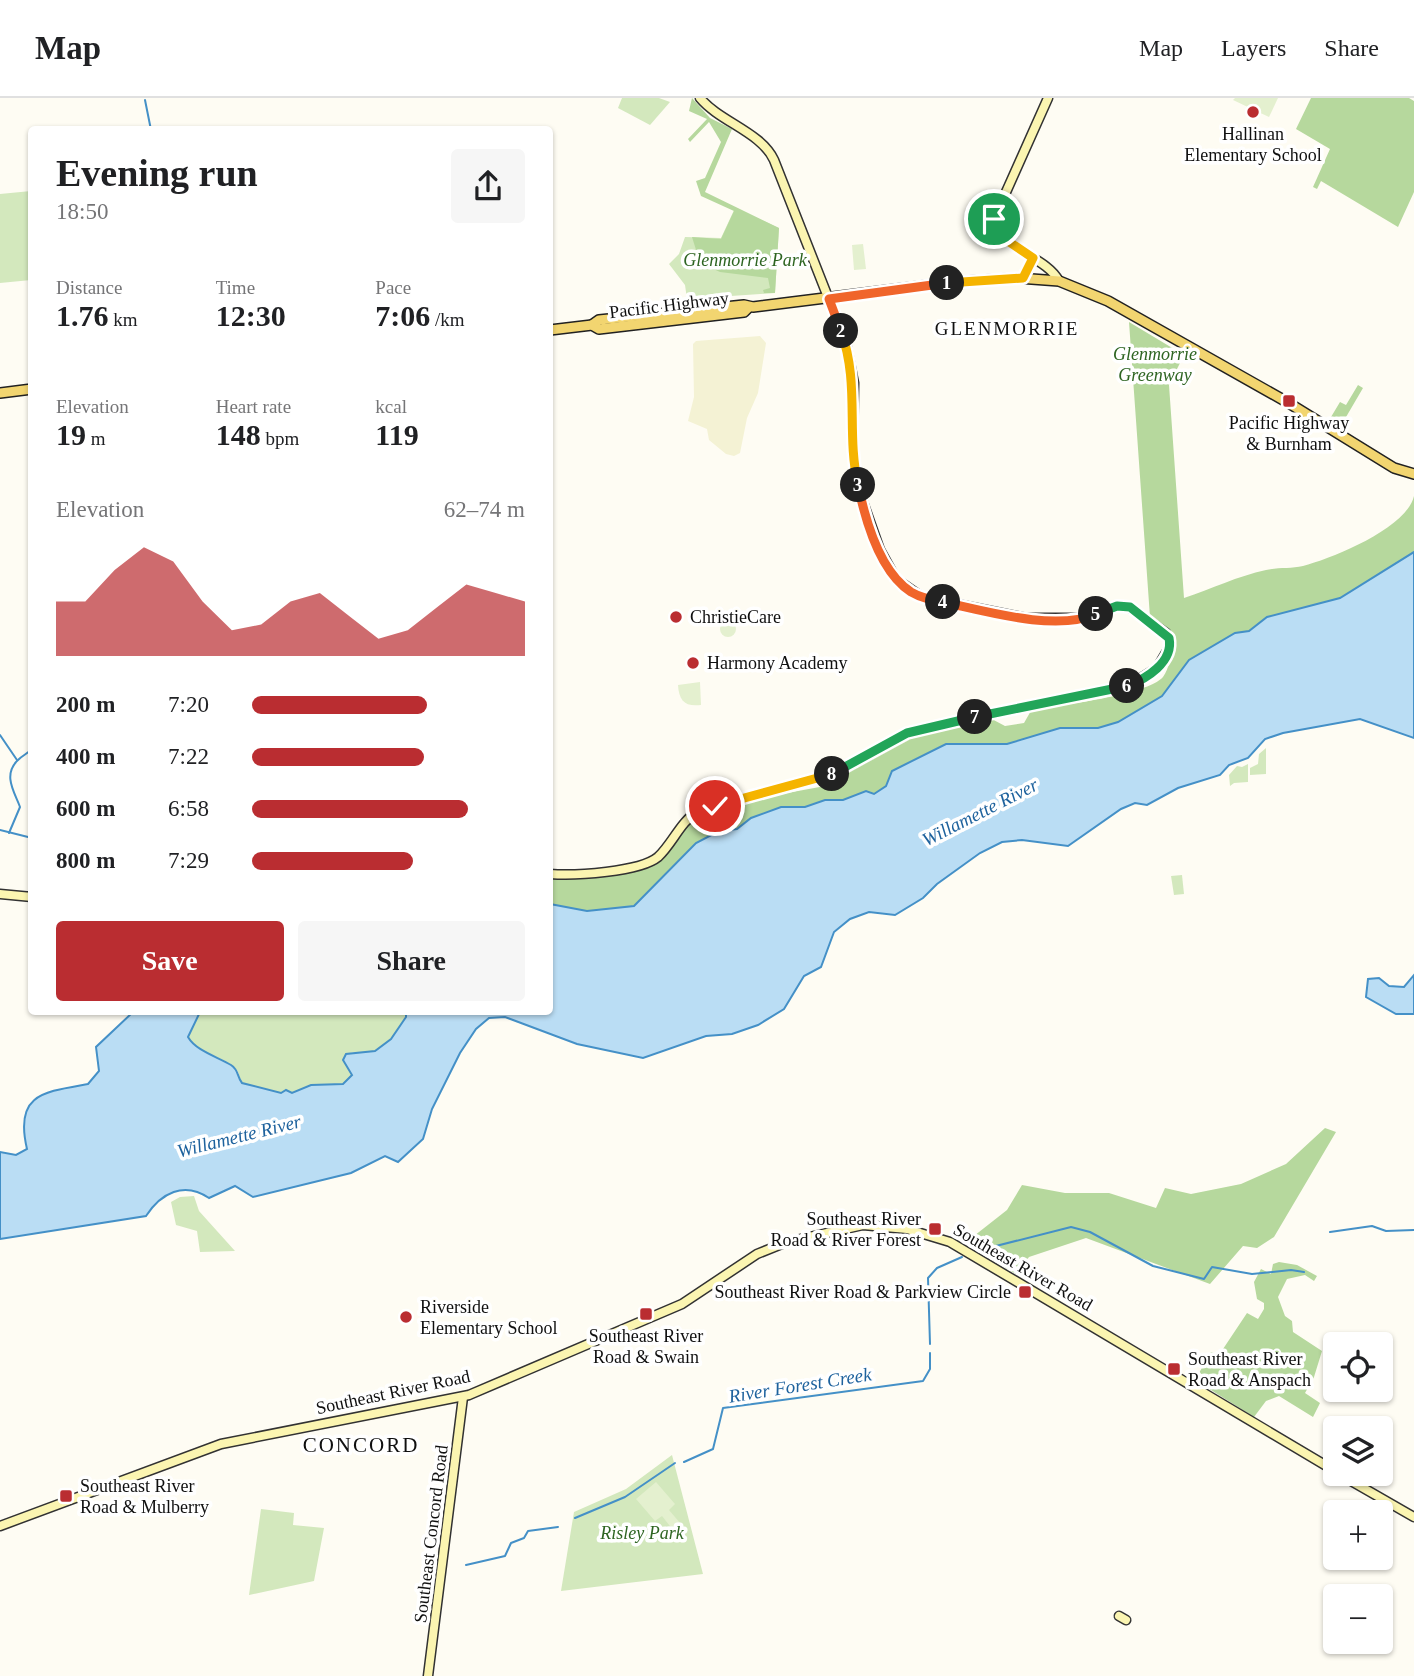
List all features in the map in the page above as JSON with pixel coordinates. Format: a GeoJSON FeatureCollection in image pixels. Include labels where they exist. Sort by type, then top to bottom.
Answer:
{"type":"FeatureCollection","features":[{"type":"Feature","properties":{"kind":"main road","name":"Pacific Highway"},"geometry":{"type":"LineString","coordinates":[[553,330],[592,325],[599,320],[665,312],[744,305],[749,307],[1023,278],[1059,281],[1108,301],[1273,397],[1274,401],[1292,408],[1394,468],[1414,474]]}},
{"type":"Feature","properties":{"kind":"main road"},"geometry":{"type":"LineString","coordinates":[[0,393],[28,390]]}},
{"type":"Feature","properties":{"kind":"street"},"geometry":{"type":"LineString","coordinates":[[553,874],[642,865],[656,858],[686,821],[701,809],[834,774],[913,731],[1090,696],[1130,685],[1157,668],[1170,646],[1166,634],[1124,606],[1080,618],[1026,618],[919,596],[896,579],[883,557],[859,494],[853,450],[854,383],[846,343],[770,151],[717,115],[700,98]]}},
{"type":"Feature","properties":{"kind":"street"},"geometry":{"type":"LineString","coordinates":[[1048,98],[994,216],[998,233],[1059,281]]}},
{"type":"Feature","properties":{"kind":"street"},"geometry":{"type":"LineString","coordinates":[[1023,278],[1033,258]]}},
{"type":"Feature","properties":{"kind":"street"},"geometry":{"type":"LineString","coordinates":[[0,894],[28,897]]}},
{"type":"Feature","properties":{"kind":"street","name":"Southeast River Road"},"geometry":{"type":"LineString","coordinates":[[0,1526],[221,1444],[463,1396],[682,1304],[767,1248],[846,1227],[886,1226],[933,1235],[955,1244],[1323,1464]]}},
{"type":"Feature","properties":{"kind":"street","name":"Southeast Concord Road"},"geometry":{"type":"LineString","coordinates":[[428,1676],[463,1396]]}},
{"type":"Feature","properties":{"kind":"street","name":"Southeast River Road"},"geometry":{"type":"LineString","coordinates":[[1361,1486],[1414,1517]]}},
{"type":"Feature","properties":{"kind":"shaded area"},"geometry":{"type":"Polygon","coordinates":[[[760,336],[766,343],[758,393],[747,418],[740,453],[734,456],[726,454],[709,440],[707,429],[688,421],[694,397],[693,344],[696,341],[760,336]]]}},
{"type":"Feature","properties":{"kind":"green space"},"geometry":{"type":"Polygon","coordinates":[[[622,98],[659,98],[670,102],[650,125],[618,108],[622,98]]]}},
{"type":"Feature","properties":{"kind":"green space"},"geometry":{"type":"Polygon","coordinates":[[[692,98],[710,118],[732,129],[705,192],[779,228],[775,293],[764,293],[763,290],[770,288],[768,278],[720,272],[696,261],[697,253],[692,237],[721,239],[734,211],[701,196],[696,181],[705,178],[721,142],[709,122],[690,142],[688,139],[707,119],[689,111],[692,98]]]}},
{"type":"Feature","properties":{"kind":"green space"},"geometry":{"type":"Polygon","coordinates":[[[1278,98],[1269,117],[1233,100],[1278,98]]]}},
{"type":"Feature","properties":{"kind":"green space"},"geometry":{"type":"Polygon","coordinates":[[[1311,98],[1409,98],[1414,101],[1414,192],[1398,227],[1321,181],[1317,189],[1313,187],[1330,149],[1296,129],[1311,98]]]}},
{"type":"Feature","properties":{"kind":"green space"},"geometry":{"type":"Polygon","coordinates":[[[28,191],[28,280],[0,283],[0,194],[28,191]]]}},
{"type":"Feature","properties":{"kind":"green space","name":"Glenmorrie Park"},"geometry":{"type":"Polygon","coordinates":[[[735,208],[779,228],[775,293],[687,299],[685,285],[669,264],[679,254],[685,237],[721,238],[735,208]]]}},
{"type":"Feature","properties":{"kind":"green space"},"geometry":{"type":"Polygon","coordinates":[[[863,244],[866,269],[854,270],[852,245],[863,244]]]}},
{"type":"Feature","properties":{"kind":"green space","name":"Glenmorrie Greenway"},"geometry":{"type":"Polygon","coordinates":[[[1129,322],[1184,355],[1169,385],[1184,598],[1245,576],[1271,569],[1303,566],[1349,549],[1398,519],[1414,496],[1414,552],[1340,598],[1267,617],[1249,631],[1235,633],[1189,660],[1162,696],[1118,722],[1098,728],[1060,728],[1007,744],[946,744],[892,771],[886,786],[874,794],[866,791],[843,800],[825,800],[805,807],[781,807],[751,818],[737,829],[718,831],[696,843],[634,906],[587,911],[553,905],[553,876],[644,867],[694,819],[771,796],[825,786],[904,739],[923,731],[978,722],[988,717],[1005,726],[1024,723],[1032,709],[1122,694],[1154,683],[1166,673],[1171,635],[1150,617],[1129,322]]]}},
{"type":"Feature","properties":{"kind":"green space"},"geometry":{"type":"Polygon","coordinates":[[[1358,385],[1363,388],[1339,429],[1328,422],[1340,402],[1346,405],[1358,385]]]}},
{"type":"Feature","properties":{"kind":"green space"},"geometry":{"type":"Polygon","coordinates":[[[725,621],[731,621],[736,629],[734,635],[725,637],[720,632],[720,626],[725,621]]]}},
{"type":"Feature","properties":{"kind":"green space"},"geometry":{"type":"Polygon","coordinates":[[[700,682],[701,705],[684,702],[678,685],[700,682]]]}},
{"type":"Feature","properties":{"kind":"green space"},"geometry":{"type":"Polygon","coordinates":[[[1266,748],[1266,774],[1250,775],[1250,768],[1258,764],[1259,754],[1266,748]]]}},
{"type":"Feature","properties":{"kind":"green space"},"geometry":{"type":"Polygon","coordinates":[[[1248,764],[1248,782],[1230,786],[1229,775],[1237,766],[1248,764]]]}},
{"type":"Feature","properties":{"kind":"green space"},"geometry":{"type":"Polygon","coordinates":[[[1182,875],[1184,894],[1174,895],[1171,876],[1182,875]]]}},
{"type":"Feature","properties":{"kind":"green space"},"geometry":{"type":"Polygon","coordinates":[[[199,1015],[405,1015],[398,1030],[376,1051],[354,1052],[344,1056],[343,1060],[352,1075],[343,1084],[311,1085],[292,1093],[286,1090],[281,1093],[242,1083],[235,1068],[204,1051],[188,1037],[199,1015]]]}},
{"type":"Feature","properties":{"kind":"green space"},"geometry":{"type":"Polygon","coordinates":[[[1325,1128],[1336,1132],[1274,1237],[1257,1248],[1243,1246],[1210,1284],[1086,1238],[1029,1257],[1016,1274],[965,1243],[1007,1210],[1022,1185],[1065,1193],[1109,1193],[1156,1208],[1165,1188],[1191,1194],[1241,1184],[1286,1164],[1325,1128]]]}},
{"type":"Feature","properties":{"kind":"green space"},"geometry":{"type":"Polygon","coordinates":[[[194,1196],[199,1211],[235,1251],[200,1252],[197,1231],[176,1225],[171,1202],[180,1197],[194,1196]]]}},
{"type":"Feature","properties":{"kind":"green space"},"geometry":{"type":"Polygon","coordinates":[[[1279,1262],[1297,1265],[1317,1276],[1314,1281],[1305,1275],[1287,1279],[1278,1297],[1285,1316],[1292,1321],[1293,1332],[1322,1351],[1314,1377],[1305,1393],[1320,1403],[1313,1417],[1279,1396],[1266,1401],[1254,1417],[1195,1380],[1211,1352],[1219,1355],[1247,1313],[1258,1319],[1264,1309],[1264,1303],[1257,1299],[1254,1282],[1261,1269],[1271,1274],[1273,1264],[1279,1262]]]}},
{"type":"Feature","properties":{"kind":"green space","name":"Risley Park"},"geometry":{"type":"Polygon","coordinates":[[[672,1455],[703,1574],[561,1591],[574,1512],[626,1489],[672,1455]]]}},
{"type":"Feature","properties":{"kind":"green space"},"geometry":{"type":"Polygon","coordinates":[[[656,1482],[675,1504],[669,1510],[681,1524],[673,1530],[662,1516],[655,1521],[636,1499],[656,1482]]]}},
{"type":"Feature","properties":{"kind":"green space"},"geometry":{"type":"Polygon","coordinates":[[[261,1509],[294,1513],[293,1525],[324,1528],[314,1581],[249,1595],[261,1509]]]}},
{"type":"Feature","properties":{"kind":"water","name":"Willamette River"},"geometry":{"type":"Polygon","coordinates":[[[1414,552],[1414,738],[1360,719],[1283,733],[1265,739],[1248,758],[1229,765],[1220,775],[1178,788],[1147,805],[1135,803],[1121,809],[1068,846],[1022,840],[1002,842],[980,853],[937,884],[923,898],[895,915],[869,912],[850,919],[834,932],[821,967],[804,976],[784,1009],[758,1025],[732,1034],[706,1036],[643,1058],[577,1044],[505,1017],[489,1018],[476,1029],[460,1053],[432,1109],[423,1139],[398,1162],[385,1156],[351,1173],[253,1197],[235,1186],[209,1198],[191,1190],[182,1190],[159,1201],[146,1216],[0,1239],[0,1152],[16,1155],[27,1149],[24,1131],[29,1106],[45,1094],[88,1084],[99,1071],[96,1047],[130,1015],[199,1015],[188,1037],[196,1046],[234,1067],[242,1083],[281,1093],[286,1090],[292,1093],[311,1085],[343,1084],[352,1075],[343,1060],[346,1054],[375,1051],[391,1039],[406,1015],[553,1015],[553,905],[587,911],[634,906],[696,843],[719,831],[737,829],[751,818],[781,807],[805,807],[825,800],[843,800],[866,791],[874,794],[886,786],[892,771],[946,744],[1007,744],[1060,728],[1098,728],[1118,722],[1162,696],[1189,660],[1235,633],[1249,631],[1267,617],[1340,598],[1414,552]]]}},
{"type":"Feature","properties":{"kind":"water"},"geometry":{"type":"Polygon","coordinates":[[[1414,975],[1414,1014],[1396,1014],[1366,997],[1368,979],[1379,978],[1389,986],[1404,987],[1414,975]]]}},
{"type":"Feature","properties":{"kind":"waterway"},"geometry":{"type":"LineString","coordinates":[[145,100],[150,126]]}},
{"type":"Feature","properties":{"kind":"waterway"},"geometry":{"type":"LineString","coordinates":[[0,735],[17,760]]}},
{"type":"Feature","properties":{"kind":"waterway"},"geometry":{"type":"LineString","coordinates":[[9,833],[20,807],[11,784],[11,772],[18,760],[28,752]]}},
{"type":"Feature","properties":{"kind":"waterway"},"geometry":{"type":"LineString","coordinates":[[0,830],[28,837]]}},
{"type":"Feature","properties":{"kind":"waterway","name":"River Forest Creek"},"geometry":{"type":"LineString","coordinates":[[1330,1232],[1372,1226],[1386,1231],[1414,1230]]}},
{"type":"Feature","properties":{"kind":"waterway","name":"River Forest Creek"},"geometry":{"type":"LineString","coordinates":[[984,1249],[1071,1227],[1090,1232],[1153,1266],[1204,1279],[1212,1267],[1252,1274],[1291,1270],[1304,1272]]}},
{"type":"Feature","properties":{"kind":"waterway","name":"River Forest Creek"},"geometry":{"type":"LineString","coordinates":[[930,1344],[928,1278],[937,1268],[962,1257]]}},
{"type":"Feature","properties":{"kind":"waterway","name":"River Forest Creek"},"geometry":{"type":"LineString","coordinates":[[684,1462],[713,1449],[723,1408],[923,1381],[930,1369],[930,1353]]}},
{"type":"Feature","properties":{"kind":"waterway","name":"River Forest Creek"},"geometry":{"type":"LineString","coordinates":[[575,1518],[625,1497],[675,1463]]}},
{"type":"Feature","properties":{"kind":"waterway","name":"River Forest Creek"},"geometry":{"type":"LineString","coordinates":[[466,1565],[505,1556],[511,1543],[524,1538],[528,1531],[558,1527]]}},
{"type":"Feature","properties":{"kind":"place","name":"Hallinan Elementary School"},"geometry":{"type":"Point","coordinates":[1253,112]}},
{"type":"Feature","properties":{"kind":"place","name":"Pacific Highway & Burnham"},"geometry":{"type":"Point","coordinates":[1289,401]}},
{"type":"Feature","properties":{"kind":"place","name":"ChristieCare"},"geometry":{"type":"Point","coordinates":[676,617]}},
{"type":"Feature","properties":{"kind":"place","name":"Harmony Academy"},"geometry":{"type":"Point","coordinates":[693,663]}},
{"type":"Feature","properties":{"kind":"place","name":"Southeast River Road & River Forest"},"geometry":{"type":"Point","coordinates":[935,1229]}},
{"type":"Feature","properties":{"kind":"place","name":"Southeast River Road & Parkview Circle"},"geometry":{"type":"Point","coordinates":[1025,1292]}},
{"type":"Feature","properties":{"kind":"place","name":"Southeast River Road & Swain"},"geometry":{"type":"Point","coordinates":[646,1314]}},
{"type":"Feature","properties":{"kind":"place","name":"Riverside Elementary School"},"geometry":{"type":"Point","coordinates":[406,1317]}},
{"type":"Feature","properties":{"kind":"place","name":"Southeast River Road & Anspach"},"geometry":{"type":"Point","coordinates":[1174,1369]}},
{"type":"Feature","properties":{"kind":"place","name":"Southeast River Road & Mulberry"},"geometry":{"type":"Point","coordinates":[66,1496]}},
{"type":"Feature","properties":{"kind":"district","name":"GLENMORRIE"},"geometry":{"type":"Point","coordinates":[1007,328]}},
{"type":"Feature","properties":{"kind":"district","name":"CONCORD"},"geometry":{"type":"Point","coordinates":[361,1445]}},
{"type":"Feature","properties":{"kind":"route"},"geometry":{"type":"LineString","coordinates":[[715,806],[767,794],[839,772],[913,731],[1090,696],[1130,685],[1157,668],[1168,653],[1170,643],[1166,634],[1153,627],[1130,607],[1112,607],[1084,618],[1026,618],[919,596],[904,587],[891,573],[865,513],[855,469],[852,370],[846,343],[829,299],[942,286],[944,283],[953,282],[957,284],[1023,278],[1033,258],[998,233],[994,219]]}}]}
